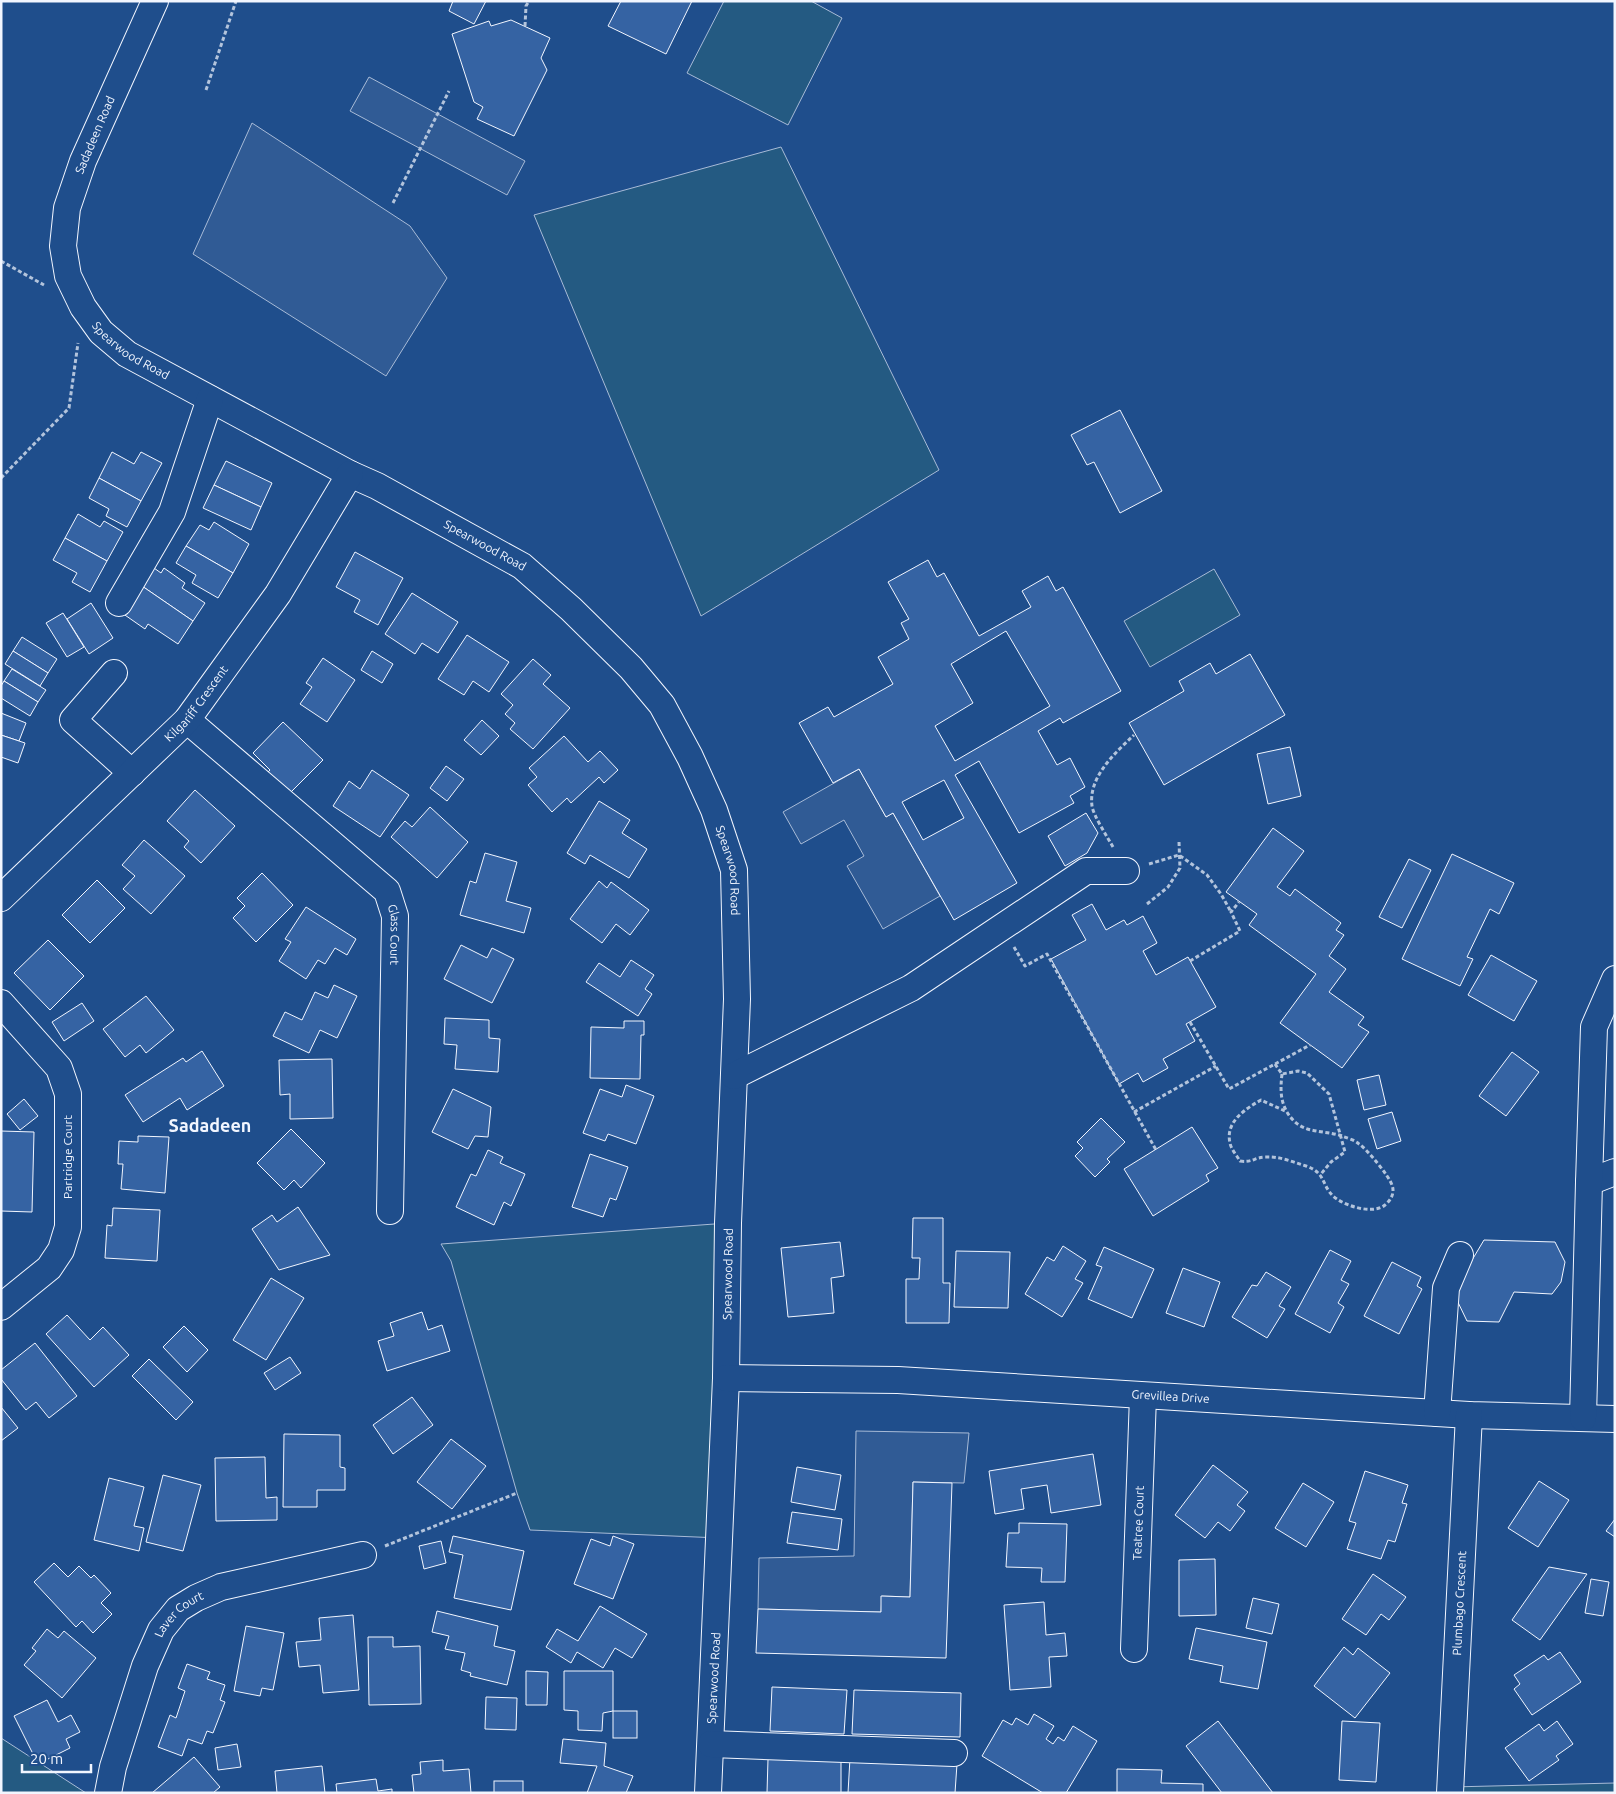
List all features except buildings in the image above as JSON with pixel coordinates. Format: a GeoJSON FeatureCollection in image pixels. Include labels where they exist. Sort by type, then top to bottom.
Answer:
{"type":"FeatureCollection","features":[{"type":"Feature","properties":{"kind":"street","name":"Sadadeen Road"},"geometry":{"type":"LineString","coordinates":[[60,282],[67,208],[83,161],[155,1]]}},
{"type":"Feature","properties":{"kind":"street","name":"Spearwood Road"},"geometry":{"type":"LineString","coordinates":[[60,282],[83,307],[101,332],[127,354],[350,474],[393,495],[522,566],[571,609],[631,668],[662,705],[690,757],[714,810],[734,870],[737,999],[728,1230],[726,1378],[708,1793]]}},
{"type":"Feature","properties":{"kind":"street"},"geometry":{"type":"LineString","coordinates":[[119,602],[172,512],[210,399]]}},
{"type":"Feature","properties":{"kind":"street","name":"Kilgariff Crescent"},"geometry":{"type":"LineString","coordinates":[[1,898],[187,720],[278,594],[350,474]]}},
{"type":"Feature","properties":{"kind":"street"},"geometry":{"type":"LineString","coordinates":[[114,674],[73,720],[132,773]]}},
{"type":"Feature","properties":{"kind":"street","name":"Glass Court"},"geometry":{"type":"LineString","coordinates":[[187,720],[387,891],[395,916],[390,1211]]}},
{"type":"Feature","properties":{"kind":"street"},"geometry":{"type":"LineString","coordinates":[[734,1076],[911,988],[1086,871],[1126,871]]}},
{"type":"Feature","properties":{"kind":"street"},"geometry":{"type":"LineString","coordinates":[[1584,1418],[1588,1182],[1594,1028],[1615,978]]}},
{"type":"Feature","properties":{"kind":"street","name":"Partridge Court"},"geometry":{"type":"LineString","coordinates":[[1,1003],[59,1068],[68,1094],[68,1227],[61,1250],[49,1268],[1,1307]]}},
{"type":"Feature","properties":{"kind":"street"},"geometry":{"type":"LineString","coordinates":[[1588,1182],[1615,1172]]}},
{"type":"Feature","properties":{"kind":"street"},"geometry":{"type":"LineString","coordinates":[[1437,1413],[1446,1288],[1460,1256]]}},
{"type":"Feature","properties":{"kind":"street","name":"Grevillea Drive"},"geometry":{"type":"LineString","coordinates":[[726,1378],[907,1381],[1469,1415],[1615,1419]]}},
{"type":"Feature","properties":{"kind":"street","name":"Teatree Court"},"geometry":{"type":"LineString","coordinates":[[1134,1649],[1143,1396]]}},
{"type":"Feature","properties":{"kind":"street","name":"Plumbago Crescent"},"geometry":{"type":"LineString","coordinates":[[1450,1793],[1469,1415]]}},
{"type":"Feature","properties":{"kind":"street","name":"Laver Court"},"geometry":{"type":"LineString","coordinates":[[108,1793],[113,1767],[145,1666],[161,1630],[178,1609],[196,1598],[221,1587],[363,1555]]}},
{"type":"Feature","properties":{"kind":"street"},"geometry":{"type":"LineString","coordinates":[[711,1744],[954,1753]]}},
{"type":"Feature","properties":{"kind":"path"},"geometry":{"type":"LineString","coordinates":[[206,90],[236,1]]}},
{"type":"Feature","properties":{"kind":"path"},"geometry":{"type":"LineString","coordinates":[[525,26],[526,6],[529,1]]}},
{"type":"Feature","properties":{"kind":"path"},"geometry":{"type":"LineString","coordinates":[[393,203],[449,92]]}},
{"type":"Feature","properties":{"kind":"path"},"geometry":{"type":"LineString","coordinates":[[1,261],[60,282]]}},
{"type":"Feature","properties":{"kind":"path"},"geometry":{"type":"LineString","coordinates":[[1,478],[69,408],[83,307]]}},
{"type":"Feature","properties":{"kind":"path"},"geometry":{"type":"LineString","coordinates":[[1134,735],[1110,758],[1096,783],[1092,796],[1092,808],[1126,871],[1179,855]]}},
{"type":"Feature","properties":{"kind":"path"},"geometry":{"type":"LineString","coordinates":[[1147,904],[1168,886],[1180,868],[1179,842]]}},
{"type":"Feature","properties":{"kind":"path"},"geometry":{"type":"LineString","coordinates":[[1179,855],[1207,875],[1221,894],[1240,931],[1190,961]]}},
{"type":"Feature","properties":{"kind":"path"},"geometry":{"type":"LineString","coordinates":[[1231,912],[1239,902]]}},
{"type":"Feature","properties":{"kind":"path"},"geometry":{"type":"LineString","coordinates":[[1002,927],[1025,966],[1047,954],[1156,1150]]}},
{"type":"Feature","properties":{"kind":"path"},"geometry":{"type":"LineString","coordinates":[[1190,1022],[1229,1089],[1310,1045]]}},
{"type":"Feature","properties":{"kind":"path"},"geometry":{"type":"LineString","coordinates":[[1275,1064],[1282,1074],[1280,1092],[1285,1110],[1294,1121],[1303,1128],[1340,1135],[1359,1143],[1372,1156],[1392,1184],[1393,1194],[1388,1202],[1381,1209],[1348,1205],[1333,1196],[1321,1174],[1309,1167],[1275,1157],[1263,1157],[1249,1162],[1240,1161],[1230,1144],[1229,1132],[1235,1119],[1246,1109],[1261,1100],[1285,1110]]}},
{"type":"Feature","properties":{"kind":"path"},"geometry":{"type":"LineString","coordinates":[[1134,1112],[1216,1066]]}},
{"type":"Feature","properties":{"kind":"path"},"geometry":{"type":"LineString","coordinates":[[1282,1074],[1298,1071],[1307,1073],[1329,1094],[1345,1152],[1321,1174]]}},
{"type":"Feature","properties":{"kind":"path"},"geometry":{"type":"LineString","coordinates":[[363,1555],[517,1493]]}},
{"type":"Feature","properties":{"kind":"shaded area"},"geometry":{"type":"Polygon","coordinates":[[[724,1],[811,1],[842,18],[788,125],[687,73],[724,1]]]}},
{"type":"Feature","properties":{"kind":"shaded area"},"geometry":{"type":"Polygon","coordinates":[[[369,77],[525,161],[507,195],[350,111],[369,77]]]}},
{"type":"Feature","properties":{"kind":"shaded area"},"geometry":{"type":"Polygon","coordinates":[[[252,123],[410,226],[447,278],[386,376],[193,254],[252,123]]]}},
{"type":"Feature","properties":{"kind":"shaded area"},"geometry":{"type":"Polygon","coordinates":[[[781,147],[939,470],[701,616],[534,215],[781,147]]]}},
{"type":"Feature","properties":{"kind":"shaded area"},"geometry":{"type":"Polygon","coordinates":[[[1214,569],[1240,615],[1150,667],[1124,621],[1214,569]]]}},
{"type":"Feature","properties":{"kind":"shaded area"},"geometry":{"type":"Polygon","coordinates":[[[859,769],[886,817],[893,813],[940,896],[883,929],[847,866],[864,856],[844,820],[801,844],[783,812],[859,769]]]}},
{"type":"Feature","properties":{"kind":"shaded area"},"geometry":{"type":"Polygon","coordinates":[[[728,1223],[720,1538],[530,1530],[517,1493],[451,1261],[441,1244],[728,1223]]]}},
{"type":"Feature","properties":{"kind":"shaded area"},"geometry":{"type":"Polygon","coordinates":[[[856,1431],[969,1433],[964,1483],[913,1482],[910,1597],[882,1596],[881,1612],[758,1609],[759,1558],[854,1556],[856,1431]]]}},
{"type":"Feature","properties":{"kind":"shaded area"},"geometry":{"type":"Polygon","coordinates":[[[1,1738],[86,1793],[1,1793],[1,1738]]]}},
{"type":"Feature","properties":{"kind":"shaded area"},"geometry":{"type":"Polygon","coordinates":[[[1615,1783],[1615,1793],[1450,1793],[1451,1787],[1615,1783]]]}},
{"type":"Feature","properties":{"kind":"district","name":"Sadadeen"},"geometry":{"type":"Point","coordinates":[210,1126]}}]}
